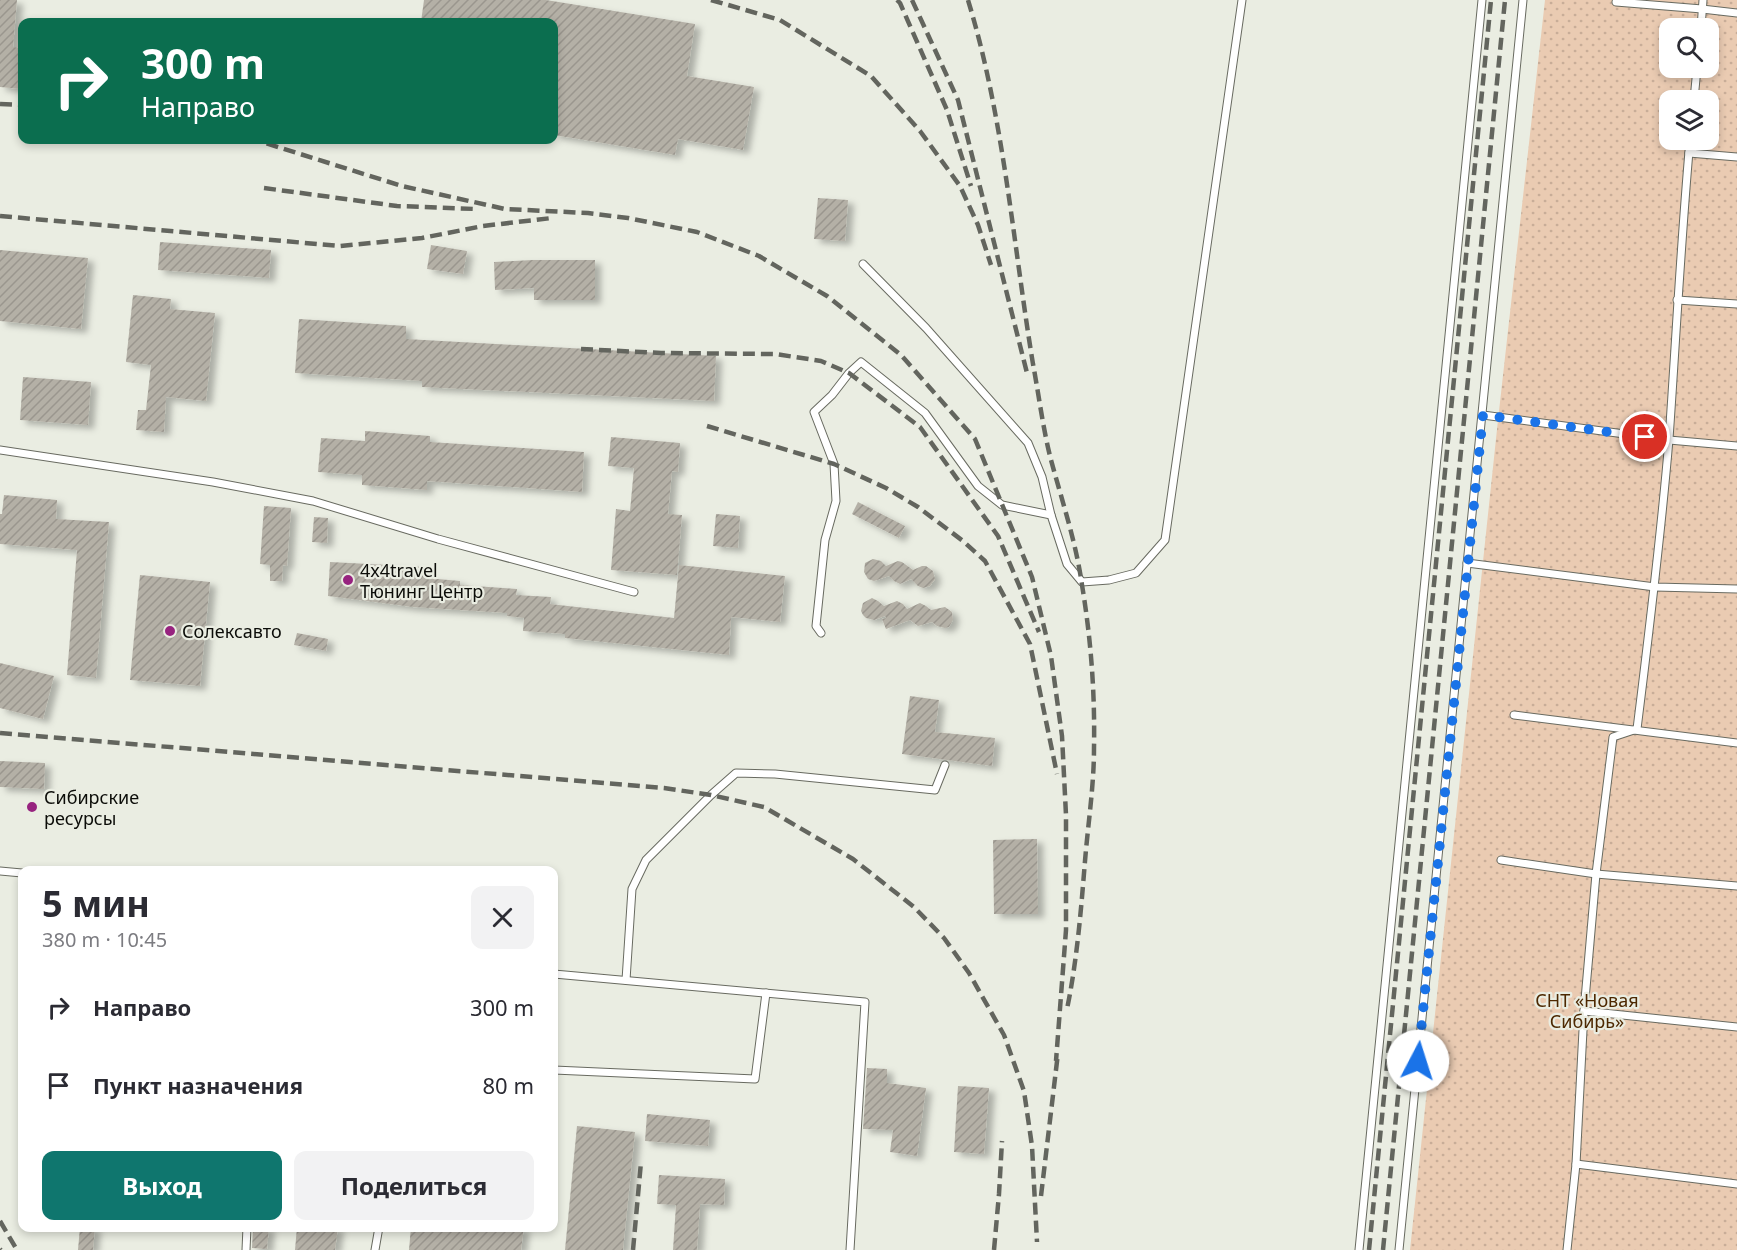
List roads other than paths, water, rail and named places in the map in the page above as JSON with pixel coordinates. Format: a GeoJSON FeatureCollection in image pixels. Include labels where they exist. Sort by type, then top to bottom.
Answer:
{"type":"FeatureCollection","features":[{"type":"Feature","properties":{"kind":"lane"},"geometry":{"type":"LineString","coordinates":[[863,264],[933,336],[1028,443],[1042,477],[1051,515],[1067,564],[1082,582],[1109,580],[1136,573],[1165,540],[1242,0]]}},
{"type":"Feature","properties":{"kind":"lane"},"geometry":{"type":"LineString","coordinates":[[1359,1250],[1482,0]]}},
{"type":"Feature","properties":{"kind":"lane"},"geometry":{"type":"LineString","coordinates":[[1399,1250],[1523,0]]}},
{"type":"Feature","properties":{"kind":"lane"},"geometry":{"type":"LineString","coordinates":[[1702,18],[1703,0]]}},
{"type":"Feature","properties":{"kind":"lane"},"geometry":{"type":"LineString","coordinates":[[1616,2],[1737,13]]}},
{"type":"Feature","properties":{"kind":"lane"},"geometry":{"type":"LineString","coordinates":[[1637,729],[1669,440],[1689,150]]}},
{"type":"Feature","properties":{"kind":"lane"},"geometry":{"type":"LineString","coordinates":[[1689,153],[1737,158]]}},
{"type":"Feature","properties":{"kind":"lane"},"geometry":{"type":"LineString","coordinates":[[1677,300],[1737,304]]}},
{"type":"Feature","properties":{"kind":"lane"},"geometry":{"type":"LineString","coordinates":[[821,633],[816,626],[825,540],[836,501],[834,464],[814,412],[861,362],[925,413],[978,486],[1002,505],[1051,515]]}},
{"type":"Feature","properties":{"kind":"lane"},"geometry":{"type":"LineString","coordinates":[[1483,415],[1669,440],[1737,446]]}},
{"type":"Feature","properties":{"kind":"lane"},"geometry":{"type":"LineString","coordinates":[[0,450],[213,482],[313,501],[633,592]]}},
{"type":"Feature","properties":{"kind":"lane"},"geometry":{"type":"LineString","coordinates":[[1467,563],[1654,587],[1737,590]]}},
{"type":"Feature","properties":{"kind":"lane"},"geometry":{"type":"LineString","coordinates":[[1514,715],[1737,743]]}},
{"type":"Feature","properties":{"kind":"lane"},"geometry":{"type":"LineString","coordinates":[[1567,1250],[1576,1164],[1584,1011],[1596,874],[1613,737],[1637,729]]}},
{"type":"Feature","properties":{"kind":"lane"},"geometry":{"type":"LineString","coordinates":[[626,980],[632,890],[646,860],[736,773],[775,774],[935,790],[945,765]]}},
{"type":"Feature","properties":{"kind":"lane"},"geometry":{"type":"LineString","coordinates":[[1501,860],[1596,874],[1737,886]]}},
{"type":"Feature","properties":{"kind":"lane"},"geometry":{"type":"LineString","coordinates":[[0,871],[18,873]]}},
{"type":"Feature","properties":{"kind":"lane"},"geometry":{"type":"LineString","coordinates":[[558,974],[865,1002],[850,1250]]}},
{"type":"Feature","properties":{"kind":"lane"},"geometry":{"type":"LineString","coordinates":[[558,1070],[755,1079],[766,993]]}},
{"type":"Feature","properties":{"kind":"lane"},"geometry":{"type":"LineString","coordinates":[[1584,1011],[1737,1027]]}},
{"type":"Feature","properties":{"kind":"lane"},"geometry":{"type":"LineString","coordinates":[[1576,1164],[1737,1184]]}},
{"type":"Feature","properties":{"kind":"lane"},"geometry":{"type":"LineString","coordinates":[[246,1250],[247,1232]]}},
{"type":"Feature","properties":{"kind":"lane"},"geometry":{"type":"LineString","coordinates":[[375,1250],[379,1232]]}},
{"type":"Feature","properties":{"kind":"railway"},"geometry":{"type":"LineString","coordinates":[[711,0],[780,20],[871,76],[920,131],[960,186],[978,225],[991,265]]}},
{"type":"Feature","properties":{"kind":"railway"},"geometry":{"type":"LineString","coordinates":[[897,0],[947,110],[971,186]]}},
{"type":"Feature","properties":{"kind":"railway"},"geometry":{"type":"LineString","coordinates":[[912,0],[958,100],[1028,377]]}},
{"type":"Feature","properties":{"kind":"railway"},"geometry":{"type":"LineString","coordinates":[[968,0],[991,90],[1007,181],[1043,424],[1076,553],[1090,646],[1094,707],[1093,776],[1078,935],[1067,1009]]}},
{"type":"Feature","properties":{"kind":"railway"},"geometry":{"type":"LineString","coordinates":[[1369,1250],[1491,0]]}},
{"type":"Feature","properties":{"kind":"railway"},"geometry":{"type":"LineString","coordinates":[[1383,1250],[1505,0]]}},
{"type":"Feature","properties":{"kind":"railway"},"geometry":{"type":"LineString","coordinates":[[0,104],[18,105]]}},
{"type":"Feature","properties":{"kind":"railway"},"geometry":{"type":"LineString","coordinates":[[268,144],[402,186],[505,209],[588,213],[628,218],[697,232],[759,256],[827,296],[901,355],[975,439],[1032,577],[1051,656],[1062,736],[1066,815],[1066,930],[1056,1061]]}},
{"type":"Feature","properties":{"kind":"railway"},"geometry":{"type":"LineString","coordinates":[[264,188],[397,206],[476,209]]}},
{"type":"Feature","properties":{"kind":"railway"},"geometry":{"type":"LineString","coordinates":[[0,216],[340,246],[422,238],[483,226],[552,218]]}},
{"type":"Feature","properties":{"kind":"railway"},"geometry":{"type":"LineString","coordinates":[[581,349],[661,353],[775,354],[821,361],[849,373],[920,427],[998,536],[1039,632]]}},
{"type":"Feature","properties":{"kind":"railway"},"geometry":{"type":"LineString","coordinates":[[707,426],[834,464],[886,488],[918,507],[985,561],[1030,644],[1057,774]]}},
{"type":"Feature","properties":{"kind":"railway"},"geometry":{"type":"LineString","coordinates":[[0,733],[664,788],[711,795],[764,807],[853,859],[914,907],[944,938],[969,973],[1004,1035],[1024,1091],[1032,1146],[1037,1242]]}},
{"type":"Feature","properties":{"kind":"railway"},"geometry":{"type":"LineString","coordinates":[[1041,1196],[1058,1053]]}},
{"type":"Feature","properties":{"kind":"railway"},"geometry":{"type":"LineString","coordinates":[[994,1250],[1002,1141]]}},
{"type":"Feature","properties":{"kind":"railway"},"geometry":{"type":"LineString","coordinates":[[633,1250],[641,1162]]}},
{"type":"Feature","properties":{"kind":"railway"},"geometry":{"type":"LineString","coordinates":[[0,1221],[17,1250]]}},
{"type":"Feature","properties":{"kind":"place","name":"4x4travel Тюнинг Центр"},"geometry":{"type":"Point","coordinates":[348,580]}},
{"type":"Feature","properties":{"kind":"place","name":"Солексавто"},"geometry":{"type":"Point","coordinates":[170,631]}},
{"type":"Feature","properties":{"kind":"place","name":"Сибирские ресурсы"},"geometry":{"type":"Point","coordinates":[32,807]}},
{"type":"Feature","properties":{"kind":"park label","name":"СНТ «Новая Сибирь»"},"geometry":{"type":"Point","coordinates":[1587,1010]}}]}
